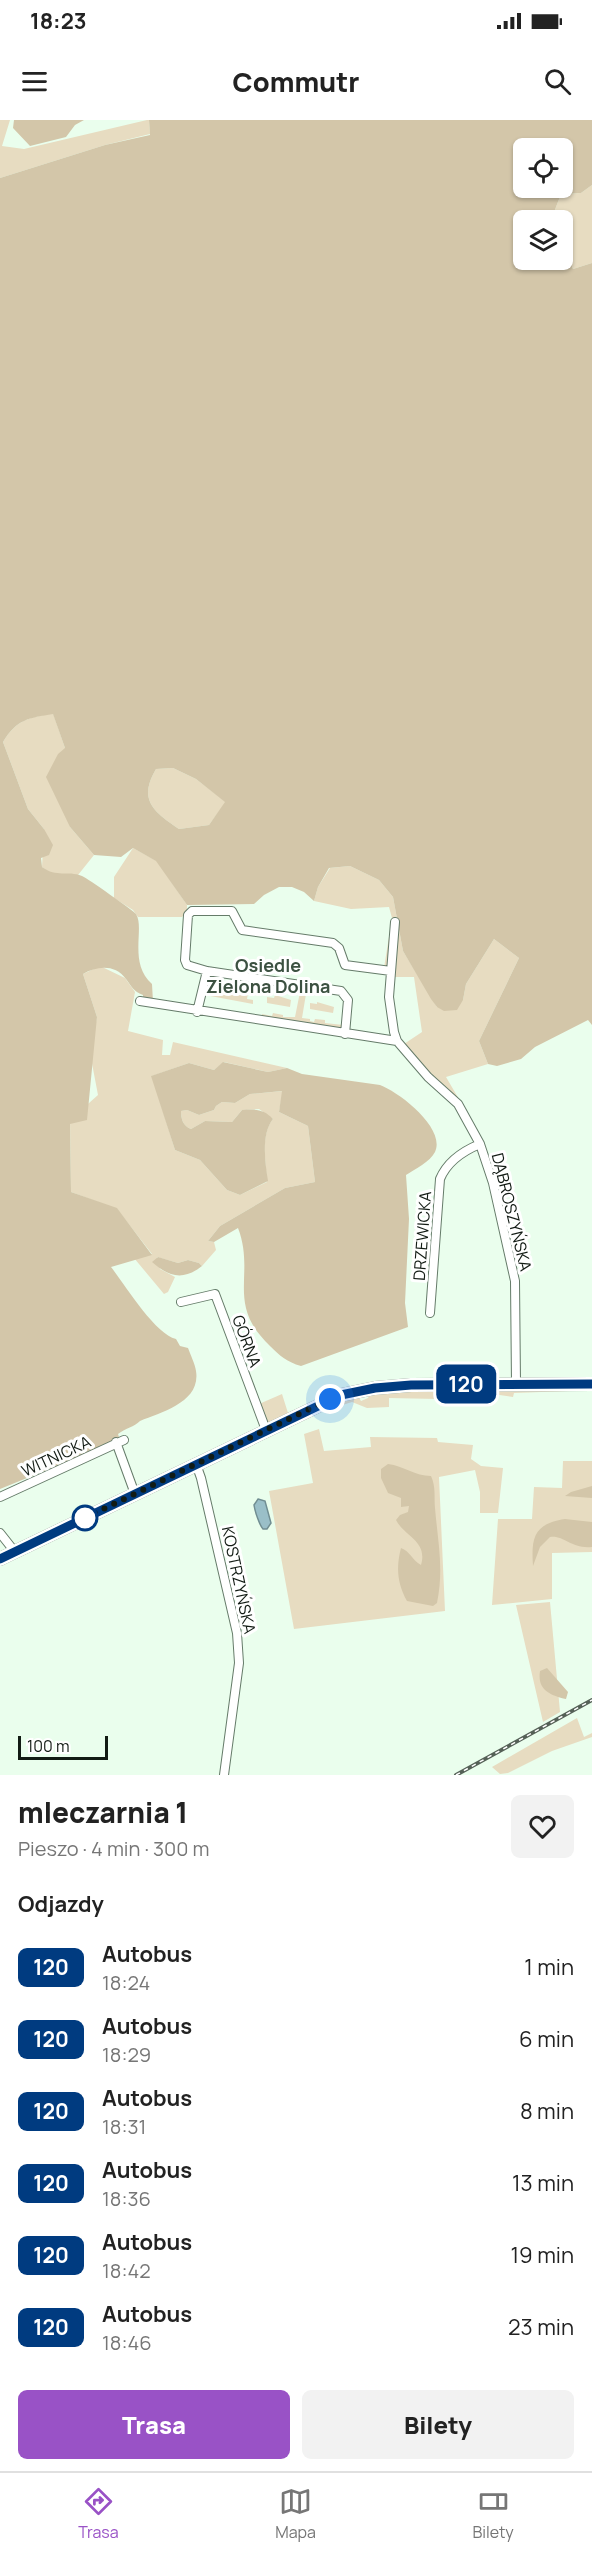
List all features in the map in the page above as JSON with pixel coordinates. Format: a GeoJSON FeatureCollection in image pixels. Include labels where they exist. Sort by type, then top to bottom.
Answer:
{"type":"FeatureCollection","features":[{"type":"Feature","properties":{"kind":"main road"},"geometry":{"type":"LineString","coordinates":[[0,1559],[330,1399],[364,1390],[411,1385],[592,1384]]}},
{"type":"Feature","properties":{"kind":"street"},"geometry":{"type":"LineString","coordinates":[[345,1034],[348,1000],[341,991],[207,971],[187,965],[186,918],[192,911],[232,911],[242,930],[333,943],[339,948],[345,965],[392,971]]}},
{"type":"Feature","properties":{"kind":"street","name":"DĄBROSZYŃSKA"},"geometry":{"type":"LineString","coordinates":[[395,922],[389,997],[397,1041],[428,1077],[458,1104],[480,1144],[494,1183],[515,1281],[516,1384]]}},
{"type":"Feature","properties":{"kind":"street"},"geometry":{"type":"LineString","coordinates":[[197,1012],[207,971]]}},
{"type":"Feature","properties":{"kind":"street"},"geometry":{"type":"LineString","coordinates":[[140,1001],[197,1012],[397,1041]]}},
{"type":"Feature","properties":{"kind":"street","name":"DRZEWICKA"},"geometry":{"type":"LineString","coordinates":[[430,1313],[440,1179],[446,1167],[480,1144]]}},
{"type":"Feature","properties":{"kind":"street","name":"GÓRNA"},"geometry":{"type":"LineString","coordinates":[[181,1302],[215,1294],[267,1430]]}},
{"type":"Feature","properties":{"kind":"street","name":"WITNICKA"},"geometry":{"type":"LineString","coordinates":[[0,1497],[120,1441],[135,1494]]}},
{"type":"Feature","properties":{"kind":"street","name":"KOSTRZYŃSKA"},"geometry":{"type":"LineString","coordinates":[[196,1464],[237,1633],[238,1663],[224,1775]]}},
{"type":"Feature","properties":{"kind":"street"},"geometry":{"type":"LineString","coordinates":[[0,1533],[15,1552]]}},
{"type":"Feature","properties":{"kind":"shaded area"},"geometry":{"type":"Polygon","coordinates":[[[0,120],[10,120],[2,146],[24,149],[147,120],[149,120],[150,134],[105,145],[0,178],[0,120]]]}},
{"type":"Feature","properties":{"kind":"shaded area"},"geometry":{"type":"Polygon","coordinates":[[[14,120],[84,120],[75,125],[66,137],[30,146],[13,128],[14,120]]]}},
{"type":"Feature","properties":{"kind":"shaded area"},"geometry":{"type":"Polygon","coordinates":[[[149,120],[592,120],[592,185],[581,193],[573,193],[573,138],[513,138],[513,198],[559,198],[555,210],[513,210],[513,270],[573,270],[592,263],[592,1025],[588,1020],[535,1047],[521,1059],[497,1066],[488,1064],[479,1041],[519,958],[494,939],[466,984],[463,1000],[457,1010],[444,1011],[437,1007],[431,999],[403,951],[393,897],[379,880],[350,866],[329,868],[318,887],[314,901],[304,892],[292,887],[279,887],[264,895],[254,904],[187,905],[156,861],[133,848],[121,857],[94,855],[70,827],[46,777],[58,754],[65,748],[53,714],[24,721],[13,728],[3,742],[28,809],[53,845],[49,855],[41,858],[42,867],[52,872],[82,876],[136,914],[141,966],[145,976],[152,984],[153,1002],[143,1000],[143,995],[117,971],[100,968],[83,974],[97,1017],[87,1120],[70,1124],[71,1192],[117,1208],[152,1255],[111,1267],[150,1319],[176,1339],[180,1346],[188,1348],[195,1368],[196,1382],[186,1398],[169,1409],[121,1432],[118,1434],[120,1440],[0,1489],[0,178],[105,145],[150,135],[149,120]],[[173,768],[156,769],[151,780],[148,789],[151,804],[179,829],[209,825],[225,802],[196,779],[173,768]]]}},
{"type":"Feature","properties":{"kind":"shaded area"},"geometry":{"type":"Polygon","coordinates":[[[592,185],[592,263],[573,269],[573,210],[555,210],[559,198],[573,198],[573,193],[581,193],[592,185]]]}},
{"type":"Feature","properties":{"kind":"shaded area"},"geometry":{"type":"Polygon","coordinates":[[[53,713],[65,748],[70,827],[94,855],[78,875],[51,874],[42,867],[44,829],[28,809],[3,742],[13,728],[24,721],[53,713]]]}},
{"type":"Feature","properties":{"kind":"shaded area"},"geometry":{"type":"Polygon","coordinates":[[[173,768],[196,779],[226,802],[209,825],[179,829],[151,804],[148,789],[156,769],[173,768]]]}},
{"type":"Feature","properties":{"kind":"shaded area"},"geometry":{"type":"Polygon","coordinates":[[[133,848],[157,861],[187,905],[187,911],[182,917],[138,917],[133,910],[114,898],[114,877],[133,848]]]}},
{"type":"Feature","properties":{"kind":"shaded area"},"geometry":{"type":"Polygon","coordinates":[[[350,866],[379,880],[393,897],[403,951],[437,1007],[463,1000],[466,984],[494,939],[519,958],[479,1041],[488,1064],[446,1077],[463,1106],[423,1069],[404,1044],[422,1032],[414,977],[395,977],[384,968],[392,918],[389,907],[351,909],[314,901],[318,887],[330,868],[350,866]]]}},
{"type":"Feature","properties":{"kind":"shaded area"},"geometry":{"type":"Polygon","coordinates":[[[100,966],[125,978],[135,992],[128,1031],[163,1040],[162,1055],[170,1055],[173,1042],[287,1068],[268,1072],[224,1062],[214,1070],[189,1063],[152,1076],[175,1150],[200,1160],[227,1190],[240,1195],[267,1182],[265,1141],[273,1119],[259,1109],[242,1110],[232,1122],[205,1121],[191,1129],[183,1122],[181,1111],[187,1110],[199,1115],[214,1110],[222,1102],[235,1103],[250,1094],[283,1091],[279,1112],[308,1126],[315,1182],[285,1188],[220,1226],[208,1241],[214,1242],[216,1250],[202,1266],[188,1260],[178,1263],[157,1257],[160,1269],[175,1277],[168,1292],[164,1294],[134,1258],[152,1254],[117,1209],[71,1192],[70,1120],[98,1095],[90,1053],[97,1017],[83,974],[100,966]]]}},
{"type":"Feature","properties":{"kind":"shaded area"},"geometry":{"type":"Polygon","coordinates":[[[215,975],[212,994],[218,995],[219,989],[226,990],[227,987],[241,989],[241,992],[248,993],[247,999],[253,1000],[253,1004],[205,995],[209,976],[215,975]]]}},
{"type":"Feature","properties":{"kind":"shaded area"},"geometry":{"type":"Polygon","coordinates":[[[301,987],[307,988],[302,1018],[314,1022],[315,1019],[325,1020],[325,1023],[343,1025],[342,1030],[262,1018],[262,1014],[272,1016],[273,1013],[283,1015],[283,1017],[295,1017],[301,987]]]}},
{"type":"Feature","properties":{"kind":"shaded area"},"geometry":{"type":"Polygon","coordinates":[[[275,995],[291,1000],[290,1007],[267,1003],[267,997],[274,998],[275,995]]]}},
{"type":"Feature","properties":{"kind":"shaded area"},"geometry":{"type":"Polygon","coordinates":[[[317,1002],[334,1007],[333,1013],[310,1009],[310,1003],[317,1004],[317,1002]]]}},
{"type":"Feature","properties":{"kind":"shaded area"},"geometry":{"type":"Polygon","coordinates":[[[223,1062],[268,1072],[287,1068],[302,1074],[380,1085],[409,1103],[434,1132],[437,1143],[433,1156],[406,1175],[409,1219],[405,1303],[408,1327],[301,1366],[281,1356],[256,1331],[245,1302],[243,1245],[238,1228],[214,1242],[208,1241],[220,1226],[285,1188],[315,1182],[308,1126],[279,1112],[282,1091],[250,1094],[235,1103],[222,1102],[214,1110],[199,1115],[187,1110],[181,1111],[183,1122],[191,1129],[205,1121],[232,1122],[242,1110],[259,1110],[270,1116],[273,1119],[265,1140],[268,1181],[240,1195],[227,1190],[200,1160],[175,1150],[151,1076],[189,1063],[214,1070],[223,1062]]]}},
{"type":"Feature","properties":{"kind":"shaded area"},"geometry":{"type":"Polygon","coordinates":[[[158,1257],[178,1263],[188,1260],[202,1266],[189,1274],[170,1274],[152,1262],[158,1257]]]}},
{"type":"Feature","properties":{"kind":"shaded area"},"geometry":{"type":"Polygon","coordinates":[[[437,1390],[438,1399],[389,1398],[389,1407],[367,1408],[352,1402],[317,1413],[358,1396],[361,1401],[368,1398],[370,1394],[437,1390]]]}},
{"type":"Feature","properties":{"kind":"shaded area"},"geometry":{"type":"Polygon","coordinates":[[[567,1390],[569,1391],[514,1393],[513,1397],[472,1391],[473,1395],[481,1396],[480,1403],[445,1400],[445,1398],[461,1399],[462,1392],[445,1391],[567,1390]]]}},
{"type":"Feature","properties":{"kind":"shaded area"},"geometry":{"type":"Polygon","coordinates":[[[282,1394],[288,1413],[267,1424],[259,1404],[282,1394]]]}},
{"type":"Feature","properties":{"kind":"shaded area"},"geometry":{"type":"Polygon","coordinates":[[[319,1429],[324,1451],[371,1447],[370,1437],[437,1438],[438,1442],[473,1445],[471,1459],[481,1466],[503,1468],[498,1513],[480,1513],[480,1492],[475,1470],[439,1477],[445,1611],[294,1629],[269,1491],[313,1483],[304,1434],[319,1429]]]}},
{"type":"Feature","properties":{"kind":"shaded area"},"geometry":{"type":"Polygon","coordinates":[[[563,1461],[592,1461],[592,1552],[552,1553],[552,1599],[492,1605],[498,1519],[532,1519],[534,1487],[562,1488],[563,1461]]]}},
{"type":"Feature","properties":{"kind":"shaded area"},"geometry":{"type":"Polygon","coordinates":[[[388,1464],[431,1476],[433,1480],[440,1567],[437,1603],[433,1606],[407,1601],[401,1588],[398,1562],[401,1548],[421,1565],[422,1557],[419,1545],[396,1520],[400,1515],[408,1512],[409,1506],[401,1507],[401,1498],[388,1493],[381,1478],[381,1469],[388,1464]]]}},
{"type":"Feature","properties":{"kind":"shaded area"},"geometry":{"type":"Polygon","coordinates":[[[592,1486],[592,1498],[565,1496],[571,1492],[592,1486]]]}},
{"type":"Feature","properties":{"kind":"shaded area"},"geometry":{"type":"Polygon","coordinates":[[[565,1519],[592,1522],[592,1547],[579,1546],[560,1538],[550,1537],[540,1547],[533,1566],[534,1540],[541,1528],[565,1519]]]}},
{"type":"Feature","properties":{"kind":"shaded area"},"geometry":{"type":"Polygon","coordinates":[[[550,1602],[560,1712],[543,1722],[516,1605],[550,1602]]]}},
{"type":"Feature","properties":{"kind":"shaded area"},"geometry":{"type":"Polygon","coordinates":[[[547,1668],[568,1692],[566,1699],[555,1696],[543,1687],[540,1671],[547,1668]]]}},
{"type":"Feature","properties":{"kind":"shaded area"},"geometry":{"type":"Polygon","coordinates":[[[577,1718],[584,1737],[592,1733],[592,1737],[552,1751],[508,1773],[500,1774],[492,1767],[577,1718]]]}},
{"type":"Feature","properties":{"kind":"water"},"geometry":{"type":"Polygon","coordinates":[[[258,1499],[265,1501],[271,1523],[267,1529],[263,1529],[255,1511],[254,1505],[258,1499]]]}},
{"type":"Feature","properties":{"kind":"railway"},"geometry":{"type":"LineString","coordinates":[[456,1775],[592,1700]]}},
{"type":"Feature","properties":{"kind":"bus line","name":"120"},"geometry":{"type":"LineString","coordinates":[[0,1559],[341,1395],[375,1388],[411,1385],[592,1384]]}},
{"type":"Feature","properties":{"kind":"district","name":"Osiedle Zielona Dolina"},"geometry":{"type":"Point","coordinates":[268,975]}},
{"type":"Feature","properties":{"kind":"route"},"geometry":{"type":"LineString","coordinates":[[85,1518],[330,1399]]}}]}
